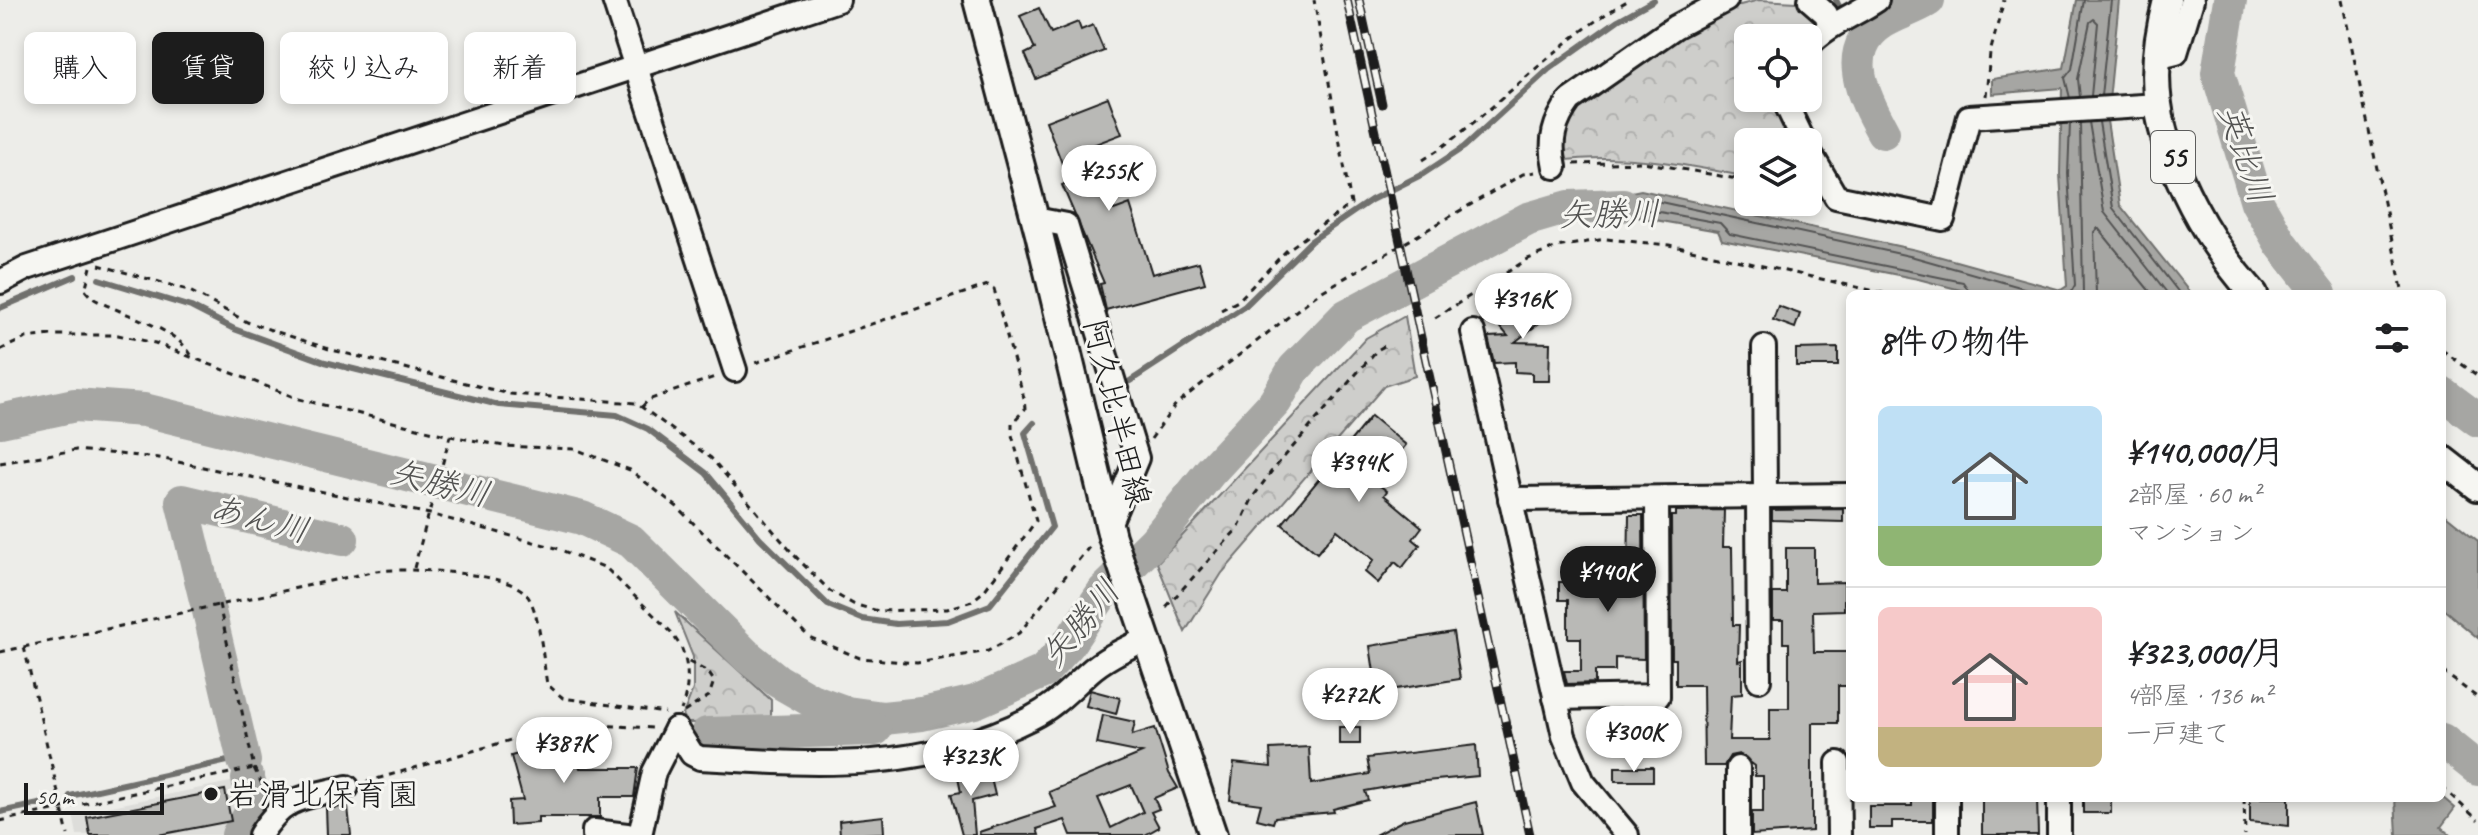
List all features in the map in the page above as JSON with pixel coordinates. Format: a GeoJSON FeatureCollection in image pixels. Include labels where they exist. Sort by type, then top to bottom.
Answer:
{"type":"FeatureCollection","features":[{"type":"Feature","properties":{"kind":"main road","name":"阿久比半田線"},"geometry":{"type":"LineString","coordinates":[[977,0],[1035,219],[1111,531],[1213,835]]}},
{"type":"Feature","properties":{"kind":"main road","name":"55"},"geometry":{"type":"LineString","coordinates":[[2167,0],[2156,58],[2158,105],[2186,187],[2214,239],[2251,290]]}},
{"type":"Feature","properties":{"kind":"main road"},"geometry":{"type":"LineString","coordinates":[[2446,462],[2478,487]]}},
{"type":"Feature","properties":{"kind":"street"},"geometry":{"type":"LineString","coordinates":[[614,0],[735,370]]}},
{"type":"Feature","properties":{"kind":"street"},"geometry":{"type":"LineString","coordinates":[[0,282],[27,268],[838,0]]}},
{"type":"Feature","properties":{"kind":"street"},"geometry":{"type":"LineString","coordinates":[[1555,167],[1553,134],[1559,115],[1570,100],[1675,27],[1726,0]]}},
{"type":"Feature","properties":{"kind":"street"},"geometry":{"type":"LineString","coordinates":[[1810,0],[1826,14],[1830,26]]}},
{"type":"Feature","properties":{"kind":"street"},"geometry":{"type":"LineString","coordinates":[[1822,33],[1877,0]]}},
{"type":"Feature","properties":{"kind":"street"},"geometry":{"type":"LineString","coordinates":[[2156,58],[2176,53],[2192,0]]}},
{"type":"Feature","properties":{"kind":"street"},"geometry":{"type":"LineString","coordinates":[[1822,173],[1836,197],[1943,219],[1969,117],[2158,105]]}},
{"type":"Feature","properties":{"kind":"street"},"geometry":{"type":"LineString","coordinates":[[1035,219],[1066,225],[1137,458],[1111,531]]}},
{"type":"Feature","properties":{"kind":"street"},"geometry":{"type":"LineString","coordinates":[[1473,332],[1564,736],[1583,782],[1627,835]]}},
{"type":"Feature","properties":{"kind":"street"},"geometry":{"type":"LineString","coordinates":[[1759,680],[1764,347]]}},
{"type":"Feature","properties":{"kind":"street"},"geometry":{"type":"LineString","coordinates":[[1510,499],[1846,495]]}},
{"type":"Feature","properties":{"kind":"street"},"geometry":{"type":"LineString","coordinates":[[1555,698],[1658,696],[1657,498]]}},
{"type":"Feature","properties":{"kind":"street"},"geometry":{"type":"LineString","coordinates":[[672,724],[692,754],[700,758],[829,765],[895,761],[980,738],[1030,719],[1072,692],[1089,672],[1146,639]]}},
{"type":"Feature","properties":{"kind":"street"},"geometry":{"type":"LineString","coordinates":[[640,835],[654,772],[672,724]]}},
{"type":"Feature","properties":{"kind":"street"},"geometry":{"type":"LineString","coordinates":[[1838,763],[1839,835]]}},
{"type":"Feature","properties":{"kind":"street"},"geometry":{"type":"LineString","coordinates":[[1738,768],[1738,835]]}},
{"type":"Feature","properties":{"kind":"street"},"geometry":{"type":"LineString","coordinates":[[260,835],[276,810],[297,799],[347,787]]}},
{"type":"Feature","properties":{"kind":"street"},"geometry":{"type":"LineString","coordinates":[[1947,802],[1947,835]]}},
{"type":"Feature","properties":{"kind":"street"},"geometry":{"type":"LineString","coordinates":[[2059,802],[2059,835]]}},
{"type":"Feature","properties":{"kind":"street"},"geometry":{"type":"LineString","coordinates":[[594,835],[594,831],[627,835]]}},
{"type":"Feature","properties":{"kind":"path"},"geometry":{"type":"LineString","coordinates":[[1221,310],[1238,301],[1286,251],[1351,204],[1314,0]]}},
{"type":"Feature","properties":{"kind":"path"},"geometry":{"type":"LineString","coordinates":[[1423,160],[1455,140],[1513,85],[1581,30],[1629,0]]}},
{"type":"Feature","properties":{"kind":"path"},"geometry":{"type":"LineString","coordinates":[[1990,115],[1990,53],[2004,0]]}},
{"type":"Feature","properties":{"kind":"path"},"geometry":{"type":"LineString","coordinates":[[2342,0],[2402,290]]}},
{"type":"Feature","properties":{"kind":"path"},"geometry":{"type":"LineString","coordinates":[[1137,458],[1176,404],[1319,293],[1523,174],[1590,161],[1643,162],[1734,178]]}},
{"type":"Feature","properties":{"kind":"path"},"geometry":{"type":"LineString","coordinates":[[1435,318],[1528,259],[1557,247],[1606,239],[1669,245],[1870,290]]}},
{"type":"Feature","properties":{"kind":"path"},"geometry":{"type":"LineString","coordinates":[[193,359],[189,348],[177,338],[91,297],[85,290],[92,263],[188,290],[247,322],[332,350],[510,394],[636,403],[711,458],[794,555],[830,591],[853,604],[878,611],[947,609],[972,601],[984,591],[1036,521],[1012,435],[1012,423],[1025,409],[1024,398],[994,289],[988,285],[648,400],[642,407]]}},
{"type":"Feature","properties":{"kind":"path"},"geometry":{"type":"LineString","coordinates":[[0,350],[26,338],[84,333],[155,343],[299,399],[504,446],[575,449],[630,470],[676,506],[809,637],[860,658],[917,663],[988,651],[1019,633],[1066,571],[1111,531]]}},
{"type":"Feature","properties":{"kind":"path"},"geometry":{"type":"LineString","coordinates":[[1166,607],[1239,527],[1253,497],[1271,472],[1377,350],[1388,344]]}},
{"type":"Feature","properties":{"kind":"path"},"geometry":{"type":"LineString","coordinates":[[2446,353],[2478,376]]}},
{"type":"Feature","properties":{"kind":"path"},"geometry":{"type":"LineString","coordinates":[[414,569],[450,436]]}},
{"type":"Feature","properties":{"kind":"path"},"geometry":{"type":"LineString","coordinates":[[0,463],[76,450],[117,452],[218,469],[430,514],[556,548],[606,568],[671,632],[687,661],[687,692],[672,724]]}},
{"type":"Feature","properties":{"kind":"path"},"geometry":{"type":"LineString","coordinates":[[0,652],[376,571],[414,569],[473,576],[514,585],[526,593],[533,606],[547,684],[553,693],[672,724]]}},
{"type":"Feature","properties":{"kind":"path"},"geometry":{"type":"LineString","coordinates":[[219,604],[254,768],[276,810]]}},
{"type":"Feature","properties":{"kind":"path"},"geometry":{"type":"LineString","coordinates":[[24,647],[68,835]]}},
{"type":"Feature","properties":{"kind":"path"},"geometry":{"type":"LineString","coordinates":[[347,787],[552,728],[577,724],[672,724],[714,689],[714,681],[708,672],[687,661]]}},
{"type":"Feature","properties":{"kind":"path"},"geometry":{"type":"LineString","coordinates":[[2446,674],[2478,698]]}},
{"type":"Feature","properties":{"kind":"path"},"geometry":{"type":"LineString","coordinates":[[0,821],[254,768]]}},
{"type":"Feature","properties":{"kind":"path"},"geometry":{"type":"LineString","coordinates":[[2446,791],[2478,820]]}},
{"type":"Feature","properties":{"kind":"path"},"geometry":{"type":"LineString","coordinates":[[2244,802],[2245,835]]}},
{"type":"Feature","properties":{"kind":"shaded area","name":"岩滑北保育園"},"geometry":{"type":"Polygon","coordinates":[[[245,779],[251,808],[233,835],[77,835],[73,814],[245,779]]]}},
{"type":"Feature","properties":{"kind":"green space"},"geometry":{"type":"Polygon","coordinates":[[[1759,0],[1797,2],[1815,19],[1815,24],[1734,24],[1734,112],[1782,112],[1789,128],[1734,128],[1734,174],[1630,159],[1558,161],[1556,148],[1574,103],[1729,8],[1759,0]]]}},
{"type":"Feature","properties":{"kind":"green space"},"geometry":{"type":"Polygon","coordinates":[[[1405,316],[1415,376],[1384,386],[1222,573],[1185,632],[1157,563],[1366,338],[1405,316]]]}},
{"type":"Feature","properties":{"kind":"green space"},"geometry":{"type":"Polygon","coordinates":[[[675,612],[771,700],[771,722],[688,723],[683,715],[693,689],[693,657],[675,612]]]}},
{"type":"Feature","properties":{"kind":"water"},"geometry":{"type":"Polygon","coordinates":[[[2077,0],[2119,0],[2107,121],[2120,205],[2188,290],[2061,290],[2067,286],[2060,174],[2062,88],[1992,94],[1992,79],[2064,68],[2077,0]]]}},
{"type":"Feature","properties":{"kind":"water"},"geometry":{"type":"Polygon","coordinates":[[[1641,190],[1734,210],[1734,216],[1760,216],[1916,250],[2061,290],[1961,290],[1722,240],[1718,231],[1568,205],[1641,190]]]}},
{"type":"Feature","properties":{"kind":"water"},"geometry":{"type":"Polygon","coordinates":[[[2446,515],[2478,541],[2478,638],[2446,611],[2446,515]]]}},
{"type":"Feature","properties":{"kind":"water"},"geometry":{"type":"Polygon","coordinates":[[[2446,800],[2455,808],[2441,827],[2450,835],[2397,835],[2395,802],[2446,800]]]}},
{"type":"Feature","properties":{"kind":"building"},"geometry":{"type":"Polygon","coordinates":[[[1039,8],[1051,33],[1078,22],[1081,30],[1093,25],[1104,51],[1036,79],[1025,54],[1035,49],[1020,16],[1039,8]]]}},
{"type":"Feature","properties":{"kind":"building"},"geometry":{"type":"Polygon","coordinates":[[[1108,97],[1122,134],[1090,146],[1114,210],[1130,204],[1152,274],[1199,262],[1205,283],[1106,310],[1100,284],[1104,283],[1062,185],[1069,182],[1046,121],[1108,97]]]}},
{"type":"Feature","properties":{"kind":"building"},"geometry":{"type":"Polygon","coordinates":[[[1531,294],[1548,316],[1515,342],[1550,343],[1549,381],[1532,381],[1532,373],[1515,372],[1515,362],[1494,363],[1488,337],[1508,336],[1496,322],[1531,294]]]}},
{"type":"Feature","properties":{"kind":"building"},"geometry":{"type":"Polygon","coordinates":[[[1778,306],[1800,314],[1795,328],[1773,320],[1778,306]]]}},
{"type":"Feature","properties":{"kind":"building"},"geometry":{"type":"Polygon","coordinates":[[[1838,348],[1838,366],[1796,366],[1796,349],[1838,348]]]}},
{"type":"Feature","properties":{"kind":"building"},"geometry":{"type":"Polygon","coordinates":[[[1371,416],[1406,445],[1375,482],[1387,491],[1384,495],[1422,527],[1413,539],[1420,545],[1402,568],[1395,562],[1378,583],[1365,572],[1374,560],[1337,530],[1317,553],[1282,524],[1371,416]]]}},
{"type":"Feature","properties":{"kind":"building"},"geometry":{"type":"Polygon","coordinates":[[[1843,509],[1843,522],[1772,520],[1772,510],[1843,509]]]}},
{"type":"Feature","properties":{"kind":"building"},"geometry":{"type":"Polygon","coordinates":[[[1724,510],[1723,547],[1732,547],[1733,625],[1739,625],[1738,661],[1742,660],[1742,694],[1731,695],[1729,740],[1770,740],[1770,708],[1789,708],[1789,643],[1783,643],[1783,620],[1773,620],[1773,593],[1786,593],[1786,548],[1814,548],[1814,583],[1844,582],[1844,610],[1813,611],[1814,652],[1846,652],[1846,686],[1838,686],[1838,723],[1812,723],[1812,831],[1752,835],[1752,812],[1763,812],[1763,776],[1755,776],[1755,766],[1739,754],[1730,756],[1724,766],[1704,766],[1703,685],[1676,685],[1676,659],[1672,659],[1671,516],[1676,516],[1676,511],[1724,510]]]}},
{"type":"Feature","properties":{"kind":"building"},"geometry":{"type":"Polygon","coordinates":[[[1629,515],[1643,515],[1644,659],[1615,658],[1615,671],[1595,671],[1595,683],[1567,684],[1564,671],[1581,671],[1581,638],[1568,638],[1568,600],[1559,600],[1559,582],[1596,582],[1596,575],[1628,575],[1629,515]]]}},
{"type":"Feature","properties":{"kind":"building"},"geometry":{"type":"Polygon","coordinates":[[[1453,632],[1460,679],[1377,692],[1370,646],[1453,632]]]}},
{"type":"Feature","properties":{"kind":"building"},"geometry":{"type":"Polygon","coordinates":[[[1090,690],[1120,698],[1116,714],[1086,706],[1090,690]]]}},
{"type":"Feature","properties":{"kind":"building"},"geometry":{"type":"Polygon","coordinates":[[[1644,710],[1644,727],[1616,726],[1616,711],[1644,710]]]}},
{"type":"Feature","properties":{"kind":"building"},"geometry":{"type":"Polygon","coordinates":[[[1103,715],[1135,722],[1132,735],[1155,728],[1169,773],[1178,788],[1154,798],[1159,809],[1151,812],[1159,827],[1145,835],[1071,835],[1065,820],[1037,829],[1039,835],[980,835],[979,832],[1056,807],[1049,792],[1142,753],[1097,744],[1103,715]],[[1131,785],[1098,798],[1111,828],[1143,812],[1131,785]]]}},
{"type":"Feature","properties":{"kind":"building"},"geometry":{"type":"Polygon","coordinates":[[[1339,727],[1360,727],[1360,744],[1339,744],[1339,727]]]}},
{"type":"Feature","properties":{"kind":"building"},"geometry":{"type":"Polygon","coordinates":[[[572,739],[580,768],[638,768],[634,797],[600,797],[600,817],[538,817],[538,823],[510,825],[509,801],[523,800],[511,756],[572,739]]]}},
{"type":"Feature","properties":{"kind":"building"},"geometry":{"type":"Polygon","coordinates":[[[1476,745],[1478,776],[1365,791],[1368,800],[1333,809],[1334,812],[1275,817],[1273,823],[1257,819],[1261,804],[1230,800],[1234,763],[1271,767],[1270,749],[1309,747],[1311,784],[1370,774],[1367,758],[1476,745]]]}},
{"type":"Feature","properties":{"kind":"building"},"geometry":{"type":"Polygon","coordinates":[[[1615,767],[1653,767],[1653,781],[1615,781],[1615,767]]]}},
{"type":"Feature","properties":{"kind":"building"},"geometry":{"type":"Polygon","coordinates":[[[989,770],[995,795],[972,801],[975,835],[962,835],[951,794],[961,792],[958,778],[989,770]]]}},
{"type":"Feature","properties":{"kind":"building","name":"岩滑北保育園"},"geometry":{"type":"Polygon","coordinates":[[[225,790],[231,821],[158,835],[90,835],[87,817],[225,790]]]}},
{"type":"Feature","properties":{"kind":"building"},"geometry":{"type":"Polygon","coordinates":[[[1476,802],[1483,835],[1375,835],[1404,820],[1476,802]]]}},
{"type":"Feature","properties":{"kind":"building"},"geometry":{"type":"Polygon","coordinates":[[[1912,802],[1933,802],[1933,821],[1892,821],[1892,828],[1869,828],[1869,806],[1912,806],[1912,802]]]}},
{"type":"Feature","properties":{"kind":"building"},"geometry":{"type":"Polygon","coordinates":[[[1982,802],[2037,802],[2038,835],[1982,835],[1982,802]]]}},
{"type":"Feature","properties":{"kind":"building"},"geometry":{"type":"Polygon","coordinates":[[[2083,802],[2111,802],[2111,813],[2083,813],[2083,802]]]}},
{"type":"Feature","properties":{"kind":"building"},"geometry":{"type":"Polygon","coordinates":[[[2250,802],[2289,802],[2289,826],[2250,822],[2250,802]]]}},
{"type":"Feature","properties":{"kind":"building"},"geometry":{"type":"Polygon","coordinates":[[[348,807],[351,835],[327,835],[326,808],[348,807]]]}},
{"type":"Feature","properties":{"kind":"building"},"geometry":{"type":"Polygon","coordinates":[[[883,816],[884,833],[840,835],[839,821],[883,816]]]}},
{"type":"Feature","properties":{"kind":"waterway"},"geometry":{"type":"LineString","coordinates":[[1130,381],[1245,306],[1311,241],[1371,200],[1423,174],[1464,147],[1549,69],[1618,20],[1654,0]]}},
{"type":"Feature","properties":{"kind":"waterway"},"geometry":{"type":"LineString","coordinates":[[1836,0],[1839,6]]}},
{"type":"Feature","properties":{"kind":"waterway"},"geometry":{"type":"LineString","coordinates":[[1883,132],[1859,75],[1862,46],[1870,33],[1883,22],[1928,0]]}},
{"type":"Feature","properties":{"kind":"waterway","name":"英比川"},"geometry":{"type":"LineString","coordinates":[[2230,0],[2218,73],[2257,202],[2281,244],[2317,290]]}},
{"type":"Feature","properties":{"kind":"waterway","name":"矢勝川"},"geometry":{"type":"LineString","coordinates":[[0,421],[75,405],[144,410],[582,518],[631,541],[747,656],[778,681],[811,700],[847,713],[883,718],[922,714],[975,702],[1043,672],[1067,646],[1104,591],[1154,542],[1210,472],[1275,402],[1294,369],[1346,316],[1528,219],[1569,207],[1623,205]]}},
{"type":"Feature","properties":{"kind":"waterway"},"geometry":{"type":"LineString","coordinates":[[0,308],[75,276]]}},
{"type":"Feature","properties":{"kind":"waterway"},"geometry":{"type":"LineString","coordinates":[[99,279],[191,307],[234,329],[325,362],[499,405],[617,415],[648,429],[706,473],[760,538],[828,605],[862,619],[896,624],[948,621],[990,605],[1052,527],[1025,433],[1034,423]]}},
{"type":"Feature","properties":{"kind":"waterway","name":"英比川"},"geometry":{"type":"LineString","coordinates":[[2446,396],[2478,420]]}},
{"type":"Feature","properties":{"kind":"waterway","name":"あん川"},"geometry":{"type":"LineString","coordinates":[[206,600],[182,501],[342,539]]}},
{"type":"Feature","properties":{"kind":"waterway","name":"あん川"},"geometry":{"type":"LineString","coordinates":[[206,601],[187,504],[338,538],[337,533]]}},
{"type":"Feature","properties":{"kind":"waterway","name":"あん川"},"geometry":{"type":"LineString","coordinates":[[209,611],[244,761]]}},
{"type":"Feature","properties":{"kind":"waterway"},"geometry":{"type":"LineString","coordinates":[[70,796],[241,758],[210,615]]}},
{"type":"Feature","properties":{"kind":"waterway"},"geometry":{"type":"LineString","coordinates":[[707,734],[875,729]]}},
{"type":"Feature","properties":{"kind":"waterway"},"geometry":{"type":"LineString","coordinates":[[2446,743],[2478,769]]}},
{"type":"Feature","properties":{"kind":"waterway","name":"あん川"},"geometry":{"type":"LineString","coordinates":[[238,835],[255,807],[248,779]]}},
{"type":"Feature","properties":{"kind":"waterway"},"geometry":{"type":"LineString","coordinates":[[0,812],[49,802]]}},
{"type":"Feature","properties":{"kind":"railway"},"geometry":{"type":"LineString","coordinates":[[1347,0],[1530,835]]}},
{"type":"Feature","properties":{"kind":"railway"},"geometry":{"type":"LineString","coordinates":[[1359,0],[1382,104]]}},
{"type":"Feature","properties":{"kind":"place","name":"岩滑北保育園"},"geometry":{"type":"Point","coordinates":[211,794]}}]}
